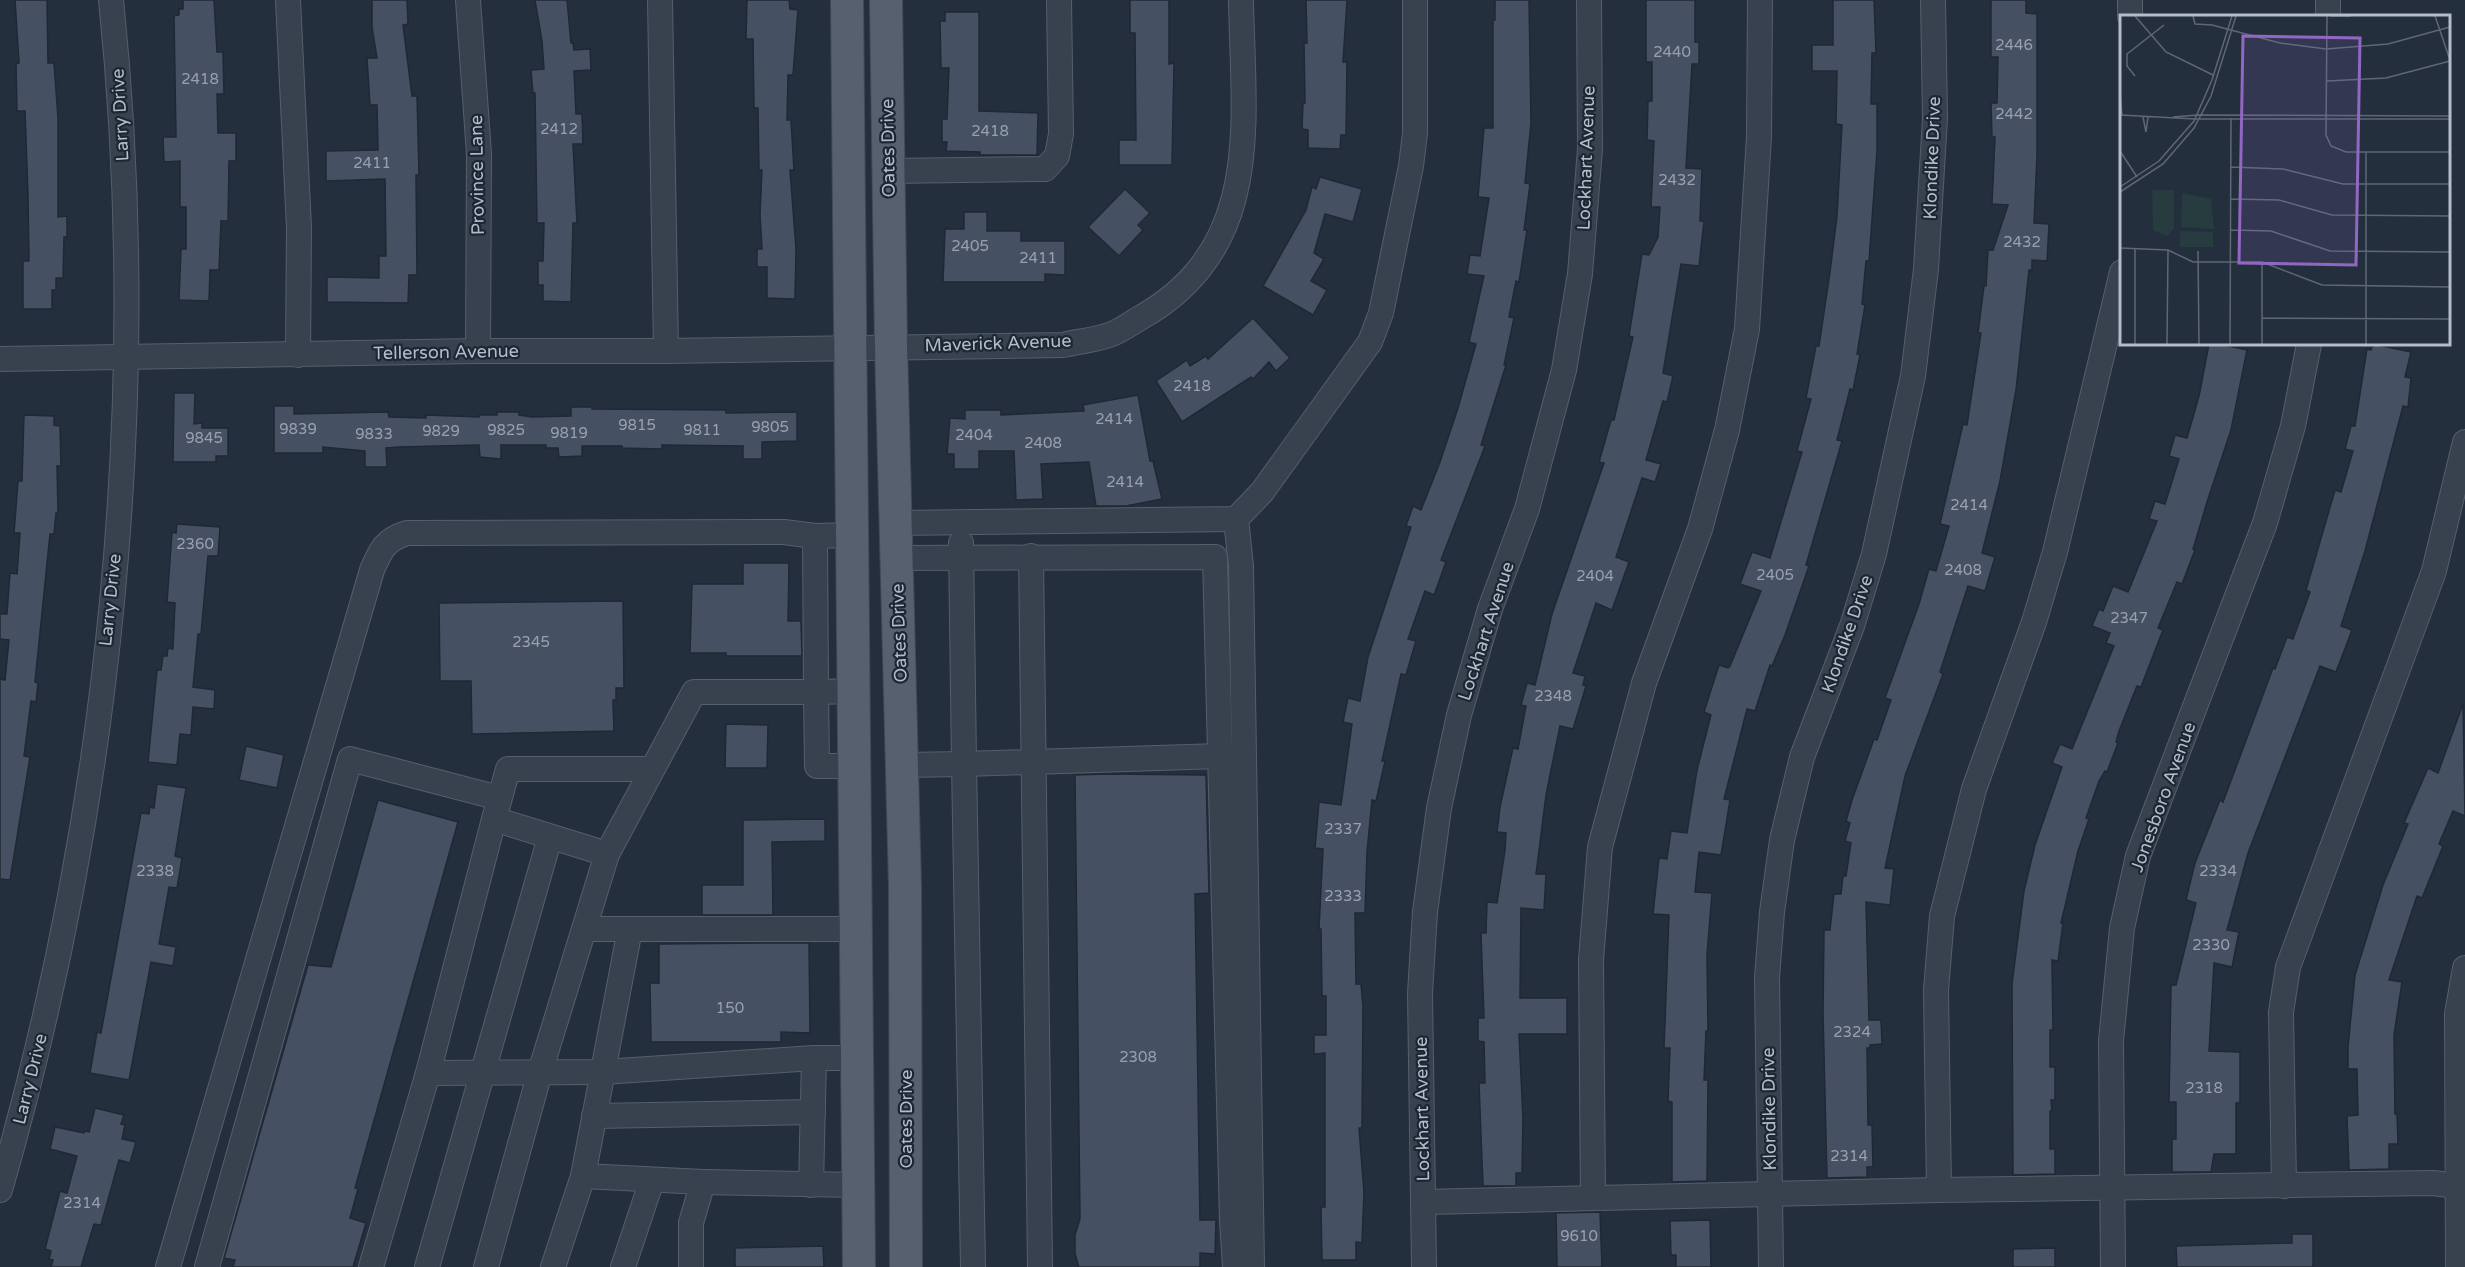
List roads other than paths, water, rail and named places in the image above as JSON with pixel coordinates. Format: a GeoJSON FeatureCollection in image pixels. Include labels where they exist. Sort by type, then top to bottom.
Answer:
{"type":"FeatureCollection","features":[{"type":"Feature","properties":{"kind":"main road"},"geometry":{"type":"LineString","coordinates":[[847,0],[859,1267]]}},
{"type":"Feature","properties":{"kind":"main road","name":"Oates Drive"},"geometry":{"type":"LineString","coordinates":[[886,0],[891,346],[903,765],[906,1267]]}},
{"type":"Feature","properties":{"kind":"main road"},"geometry":{"type":"LineString","coordinates":[[855,766],[903,765]]}},
{"type":"Feature","properties":{"kind":"main road"},"geometry":{"type":"LineString","coordinates":[[858,1058],[906,1057]]}},
{"type":"Feature","properties":{"kind":"street","name":"Larry Drive"},"geometry":{"type":"LineString","coordinates":[[0,1190],[21,1116],[59,955],[93,748],[109,624],[121,490],[125,358],[125,224],[117,58],[111,0]]}},
{"type":"Feature","properties":{"kind":"street"},"geometry":{"type":"LineString","coordinates":[[288,0],[299,228],[298,355]]}},
{"type":"Feature","properties":{"kind":"street","name":"Province Lane"},"geometry":{"type":"LineString","coordinates":[[468,0],[479,154],[478,351]]}},
{"type":"Feature","properties":{"kind":"street"},"geometry":{"type":"LineString","coordinates":[[660,0],[666,351]]}},
{"type":"Feature","properties":{"kind":"street"},"geometry":{"type":"LineString","coordinates":[[888,171],[1045,169],[1057,156],[1061,134],[1059,0]]}},
{"type":"Feature","properties":{"kind":"street","name":"Maverick Avenue"},"geometry":{"type":"LineString","coordinates":[[891,346],[1063,345],[1112,334],[1158,308],[1185,288],[1209,258],[1228,222],[1239,175],[1243,125],[1241,0]]}},
{"type":"Feature","properties":{"kind":"street"},"geometry":{"type":"LineString","coordinates":[[896,524],[1236,519],[1262,492],[1370,342],[1381,313],[1413,155],[1415,0]]}},
{"type":"Feature","properties":{"kind":"street","name":"Lockhart Avenue"},"geometry":{"type":"LineString","coordinates":[[1424,1267],[1420,993],[1425,912],[1439,808],[1462,704],[1490,609],[1527,509],[1564,370],[1580,274],[1590,149],[1588,0]]}},
{"type":"Feature","properties":{"kind":"street"},"geometry":{"type":"LineString","coordinates":[[1593,1197],[1591,960],[1600,847],[1644,683],[1700,529],[1727,430],[1744,341],[1759,137],[1760,0]]}},
{"type":"Feature","properties":{"kind":"street","name":"Klondike Drive"},"geometry":{"type":"LineString","coordinates":[[1771,1267],[1767,978],[1772,912],[1782,840],[1802,757],[1852,626],[1874,554],[1913,376],[1926,269],[1935,118],[1933,0]]}},
{"type":"Feature","properties":{"kind":"street"},"geometry":{"type":"LineString","coordinates":[[1939,1190],[1936,990],[1942,916],[1974,789],[2034,622],[2055,552],[2120,276]]}},
{"type":"Feature","properties":{"kind":"street","name":"Jonesboro Avenue"},"geometry":{"type":"LineString","coordinates":[[2113,1267],[2111,1041],[2122,928],[2138,856],[2265,523],[2293,426],[2309,345]]}},
{"type":"Feature","properties":{"kind":"street","name":"Tellerson Avenue"},"geometry":{"type":"LineString","coordinates":[[0,359],[891,346]]}},
{"type":"Feature","properties":{"kind":"street"},"geometry":{"type":"LineString","coordinates":[[2284,1186],[2281,1012],[2288,967],[2434,571],[2465,442]]}},
{"type":"Feature","properties":{"kind":"street"},"geometry":{"type":"LineString","coordinates":[[1236,519],[1241,566],[1252,1267]]}},
{"type":"Feature","properties":{"kind":"street"},"geometry":{"type":"LineString","coordinates":[[961,523],[974,1267]]}},
{"type":"Feature","properties":{"kind":"street"},"geometry":{"type":"LineString","coordinates":[[168,1267],[372,570],[380,551],[393,538],[407,533],[784,532],[815,536],[853,535]]}},
{"type":"Feature","properties":{"kind":"street"},"geometry":{"type":"LineString","coordinates":[[815,536],[817,766],[855,766]]}},
{"type":"Feature","properties":{"kind":"street"},"geometry":{"type":"LineString","coordinates":[[1031,556],[1040,1267]]}},
{"type":"Feature","properties":{"kind":"street"},"geometry":{"type":"LineString","coordinates":[[897,558],[1215,556],[1235,1267]]}},
{"type":"Feature","properties":{"kind":"street"},"geometry":{"type":"LineString","coordinates":[[486,1267],[540,1072],[606,854],[694,692],[855,691]]}},
{"type":"Feature","properties":{"kind":"street"},"geometry":{"type":"LineString","coordinates":[[903,765],[1221,756]]}},
{"type":"Feature","properties":{"kind":"street"},"geometry":{"type":"LineString","coordinates":[[207,1267],[350,759],[497,808],[550,837],[606,854]]}},
{"type":"Feature","properties":{"kind":"street"},"geometry":{"type":"LineString","coordinates":[[371,1267],[428,1073],[508,769],[652,769]]}},
{"type":"Feature","properties":{"kind":"street"},"geometry":{"type":"LineString","coordinates":[[427,1267],[550,837]]}},
{"type":"Feature","properties":{"kind":"street"},"geometry":{"type":"LineString","coordinates":[[584,929],[857,929]]}},
{"type":"Feature","properties":{"kind":"street"},"geometry":{"type":"LineString","coordinates":[[553,1267],[583,1176],[630,929]]}},
{"type":"Feature","properties":{"kind":"street"},"geometry":{"type":"LineString","coordinates":[[2458,1267],[2461,1186],[2461,1014],[2465,968]]}},
{"type":"Feature","properties":{"kind":"street"},"geometry":{"type":"LineString","coordinates":[[428,1073],[603,1072],[814,1058],[858,1058]]}},
{"type":"Feature","properties":{"kind":"street"},"geometry":{"type":"LineString","coordinates":[[812,1185],[814,1058]]}},
{"type":"Feature","properties":{"kind":"street"},"geometry":{"type":"LineString","coordinates":[[594,1116],[813,1112]]}},
{"type":"Feature","properties":{"kind":"street"},"geometry":{"type":"LineString","coordinates":[[583,1176],[703,1182],[859,1185]]}},
{"type":"Feature","properties":{"kind":"street"},"geometry":{"type":"LineString","coordinates":[[623,1267],[652,1180]]}},
{"type":"Feature","properties":{"kind":"street"},"geometry":{"type":"LineString","coordinates":[[691,1267],[691,1223],[703,1182]]}},
{"type":"Feature","properties":{"kind":"street"},"geometry":{"type":"LineString","coordinates":[[1424,1202],[1939,1190],[2433,1183],[2461,1186]]}}]}
